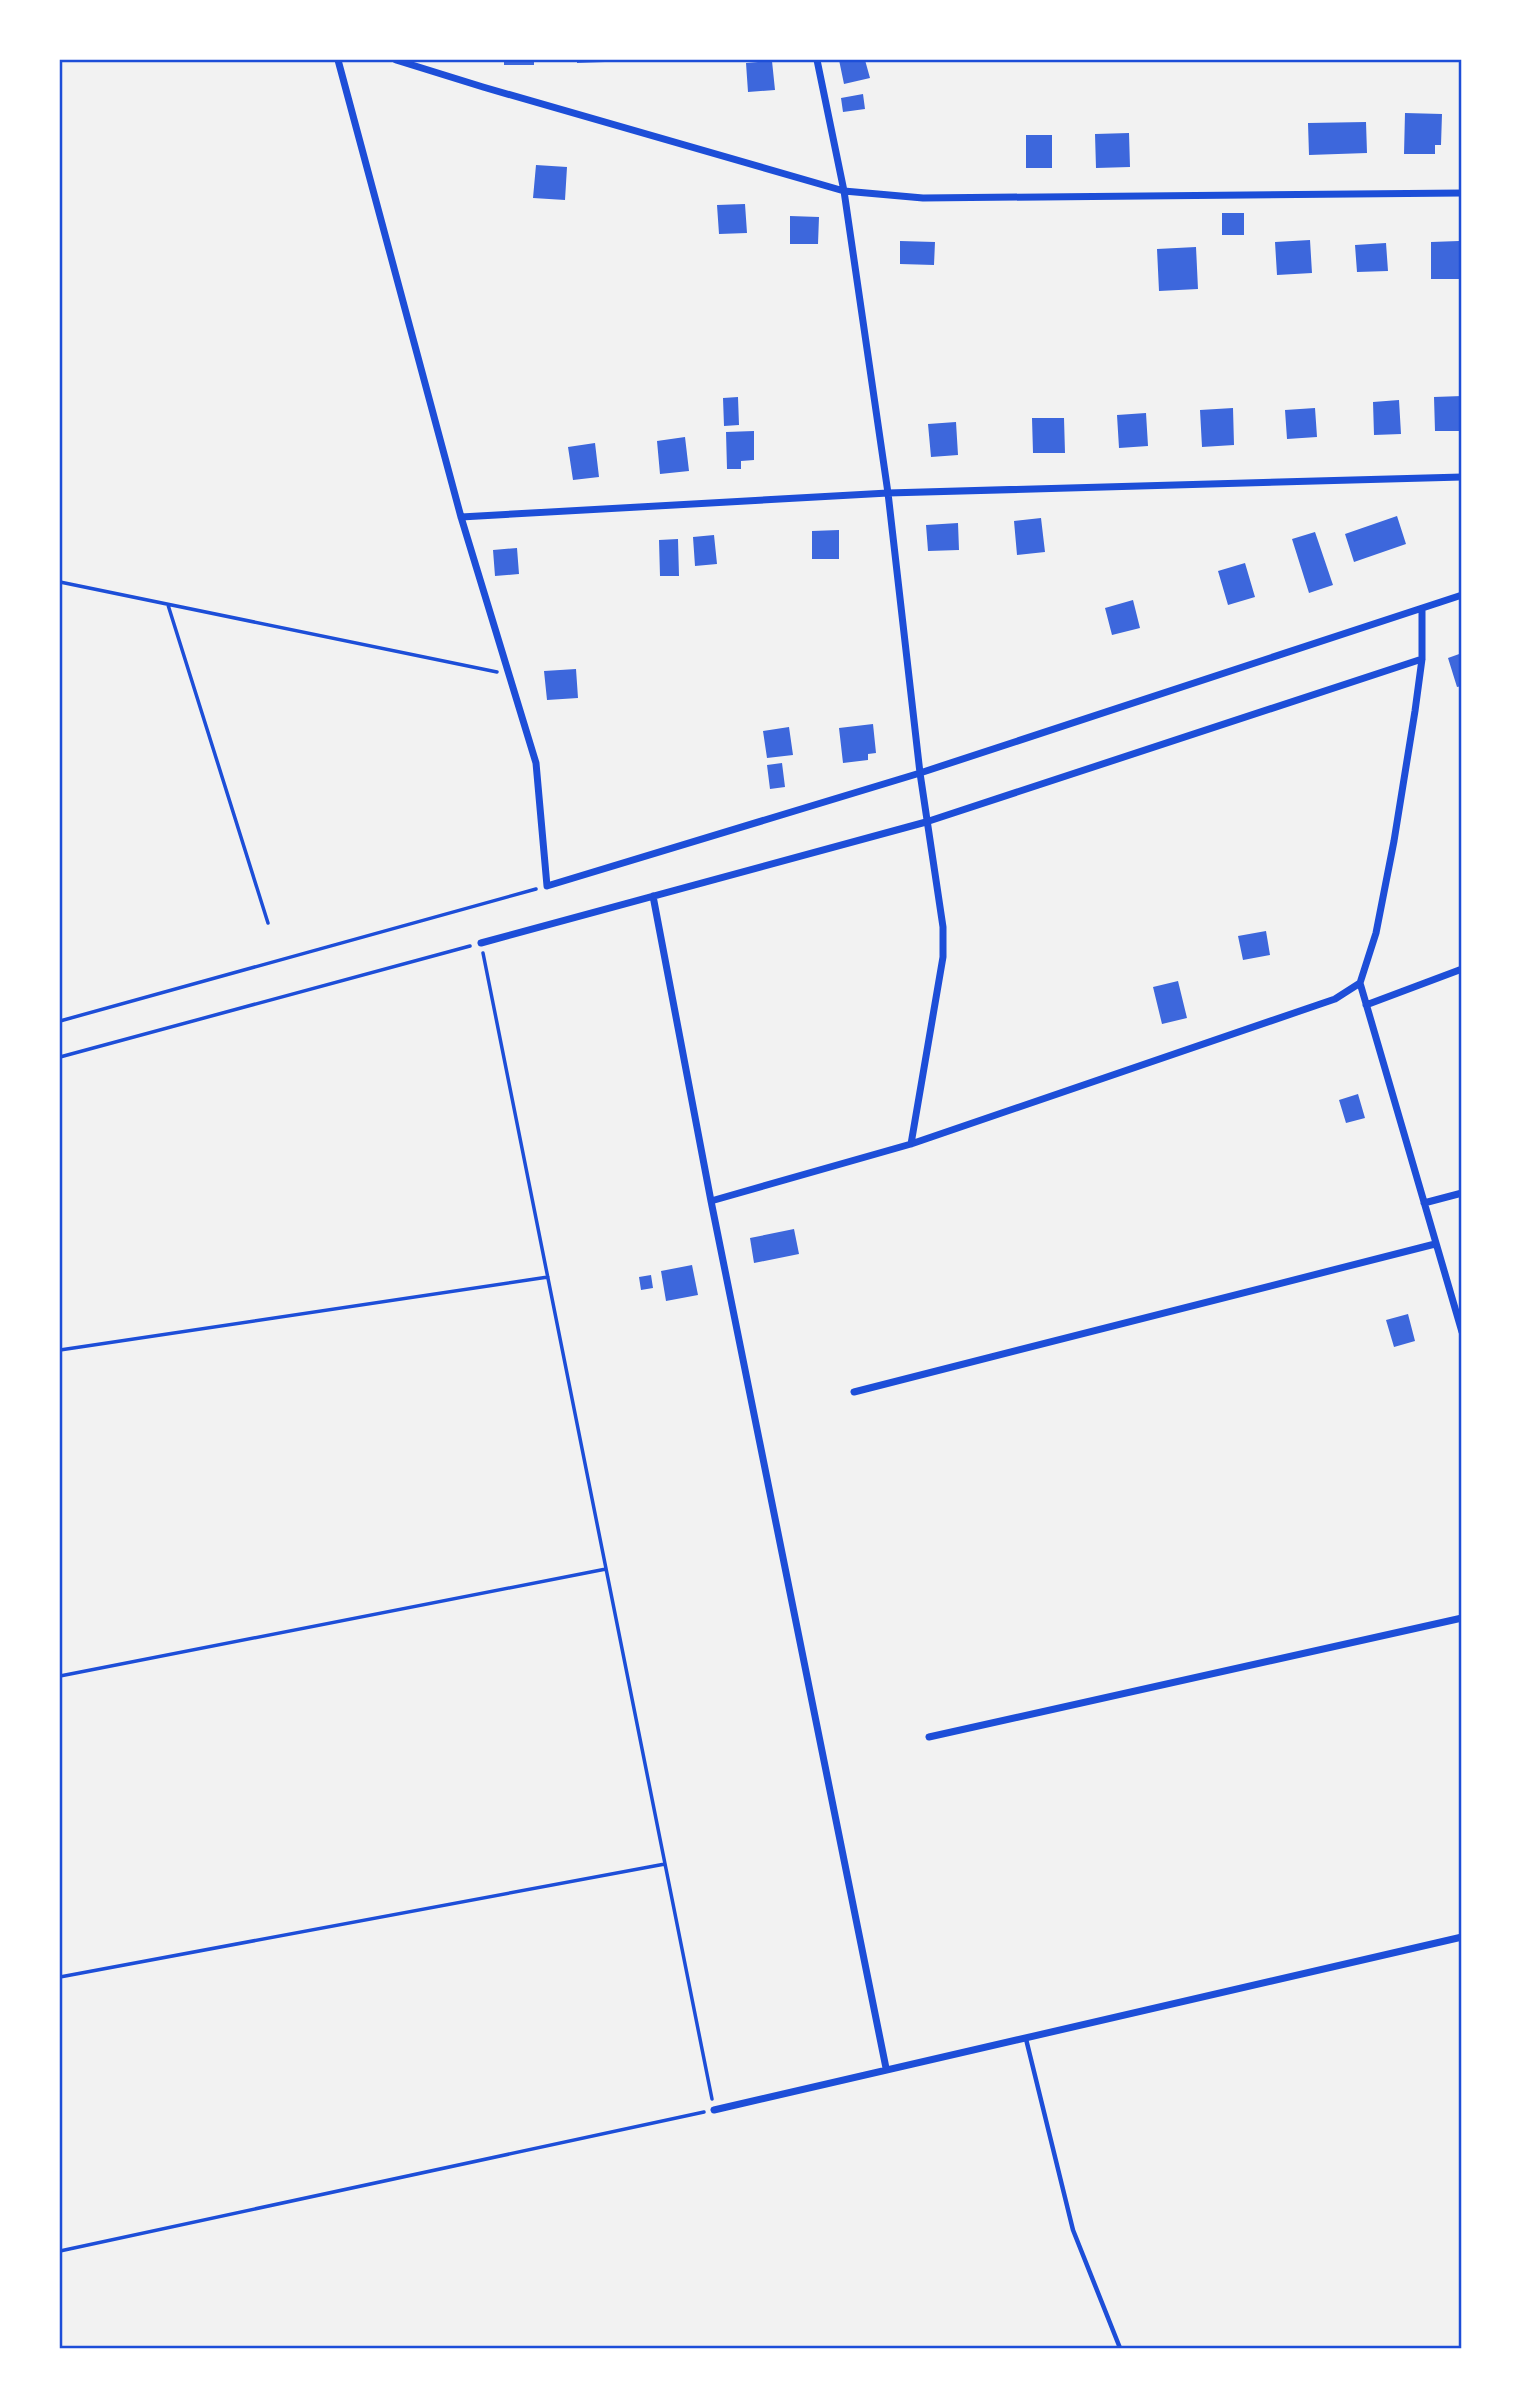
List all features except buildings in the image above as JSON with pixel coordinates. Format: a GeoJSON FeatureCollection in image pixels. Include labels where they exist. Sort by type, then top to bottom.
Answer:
{"type":"FeatureCollection","features":[{"type":"Feature","properties":{"kind":"street"},"geometry":{"type":"LineString","coordinates":[[338,60],[461,517],[536,763],[547,886],[920,773],[1461,595]]}},
{"type":"Feature","properties":{"kind":"street"},"geometry":{"type":"LineString","coordinates":[[396,60],[482,88],[844,191],[923,198],[1461,193]]}},
{"type":"Feature","properties":{"kind":"street"},"geometry":{"type":"LineString","coordinates":[[817,60],[844,191],[888,493],[926,822],[943,927],[943,957],[911,1144]]}},
{"type":"Feature","properties":{"kind":"street"},"geometry":{"type":"LineString","coordinates":[[461,517],[888,493],[1461,477]]}},
{"type":"Feature","properties":{"kind":"street"},"geometry":{"type":"LineString","coordinates":[[1422,609],[1422,659],[1394,841],[1376,933],[1360,983],[1461,1332]]}},
{"type":"Feature","properties":{"kind":"street"},"geometry":{"type":"LineString","coordinates":[[481,943],[926,822],[1422,659]]}},
{"type":"Feature","properties":{"kind":"street"},"geometry":{"type":"LineString","coordinates":[[653,896],[711,1201],[886,2068]]}},
{"type":"Feature","properties":{"kind":"street"},"geometry":{"type":"LineString","coordinates":[[1366,1005],[1461,969]]}},
{"type":"Feature","properties":{"kind":"street"},"geometry":{"type":"LineString","coordinates":[[711,1201],[911,1144],[1335,999],[1360,983]]}},
{"type":"Feature","properties":{"kind":"street"},"geometry":{"type":"LineString","coordinates":[[1424,1203],[1461,1193]]}},
{"type":"Feature","properties":{"kind":"street"},"geometry":{"type":"LineString","coordinates":[[854,1392],[1435,1244]]}},
{"type":"Feature","properties":{"kind":"street"},"geometry":{"type":"LineString","coordinates":[[1452,1300],[1461,1298]]}},
{"type":"Feature","properties":{"kind":"street"},"geometry":{"type":"LineString","coordinates":[[929,1737],[1461,1618]]}},
{"type":"Feature","properties":{"kind":"street"},"geometry":{"type":"LineString","coordinates":[[714,2110],[886,2068],[1026,2039],[1461,1937]]}},
{"type":"Feature","properties":{"kind":"lane"},"geometry":{"type":"LineString","coordinates":[[1026,2039],[1073,2230],[1120,2348]]}},
{"type":"Feature","properties":{"kind":"path"},"geometry":{"type":"LineString","coordinates":[[60,582],[509,674]]}},
{"type":"Feature","properties":{"kind":"path"},"geometry":{"type":"LineString","coordinates":[[168,605],[268,923]]}},
{"type":"Feature","properties":{"kind":"path"},"geometry":{"type":"LineString","coordinates":[[60,1021],[547,886]]}},
{"type":"Feature","properties":{"kind":"path"},"geometry":{"type":"LineString","coordinates":[[60,1057],[481,943],[714,2110],[60,2251]]}},
{"type":"Feature","properties":{"kind":"path"},"geometry":{"type":"LineString","coordinates":[[60,1350],[548,1276]]}},
{"type":"Feature","properties":{"kind":"path"},"geometry":{"type":"LineString","coordinates":[[60,1676],[606,1569]]}},
{"type":"Feature","properties":{"kind":"path"},"geometry":{"type":"LineString","coordinates":[[60,1977],[665,1864]]}}]}
